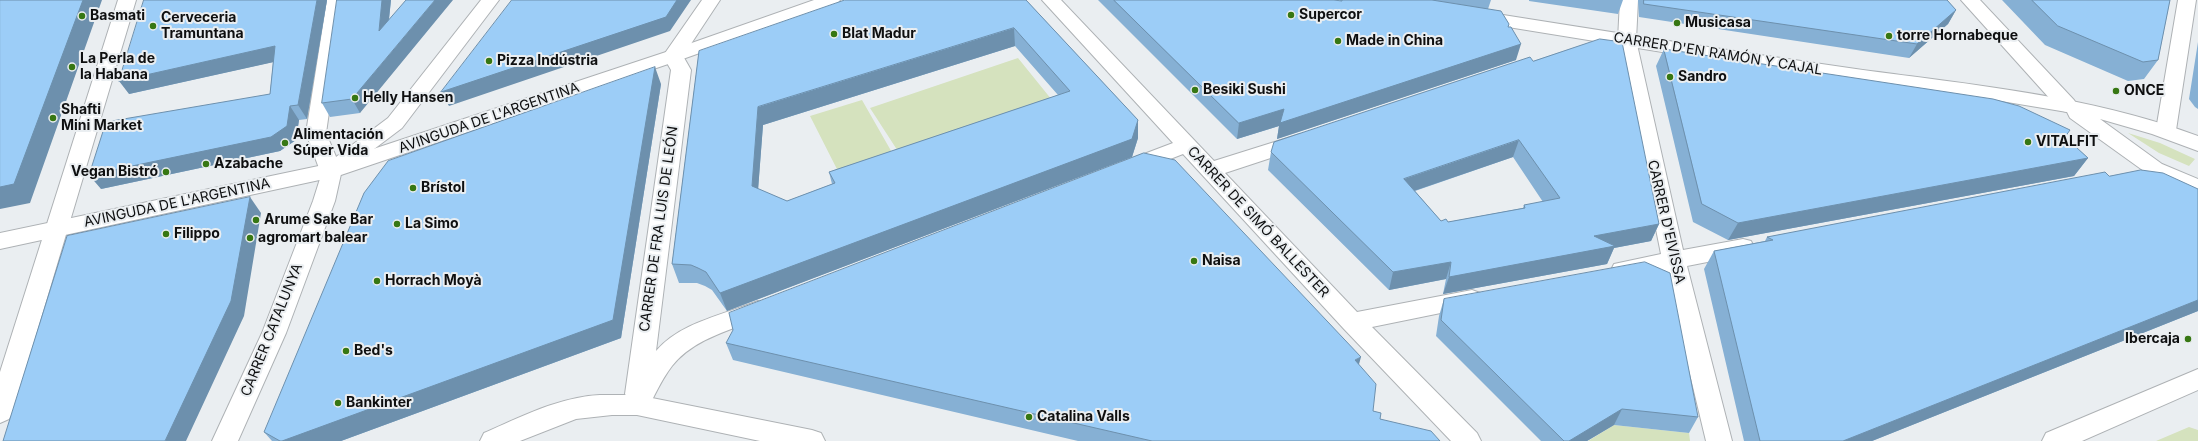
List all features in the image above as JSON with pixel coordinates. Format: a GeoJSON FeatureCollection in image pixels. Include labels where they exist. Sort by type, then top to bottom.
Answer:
{"type":"FeatureCollection","features":[{"type":"Feature","properties":{"kind":"street"},"geometry":{"type":"LineString","coordinates":[[0,412],[127,0]]}},
{"type":"Feature","properties":{"kind":"street"},"geometry":{"type":"LineString","coordinates":[[336,0],[316,133],[331,171],[395,123],[490,0]]}},
{"type":"Feature","properties":{"kind":"street"},"geometry":{"type":"LineString","coordinates":[[673,56],[711,0]]}},
{"type":"Feature","properties":{"kind":"street","name":"AVINGUDA DE L'ARGENTINA"},"geometry":{"type":"LineString","coordinates":[[0,240],[331,171],[673,56],[831,0]]}},
{"type":"Feature","properties":{"kind":"street","name":"CARRER DE SIMÓ BALLESTER"},"geometry":{"type":"LineString","coordinates":[[1051,0],[1352,322],[1468,441]]}},
{"type":"Feature","properties":{"kind":"street","name":"CARRER D'EIVISSA"},"geometry":{"type":"LineString","coordinates":[[1629,0],[1618,39],[1719,441]]}},
{"type":"Feature","properties":{"kind":"street"},"geometry":{"type":"LineString","coordinates":[[1970,0],[2067,105],[2155,169],[2198,188]]}},
{"type":"Feature","properties":{"kind":"street"},"geometry":{"type":"LineString","coordinates":[[2166,130],[2187,2]]}},
{"type":"Feature","properties":{"kind":"street","name":"CARRER D'EN RAMÓN Y CAJAL"},"geometry":{"type":"LineString","coordinates":[[1460,14],[1802,68],[2067,105],[2166,130],[2198,144]]}},
{"type":"Feature","properties":{"kind":"street"},"geometry":{"type":"LineString","coordinates":[[1572,50],[1618,39]]}},
{"type":"Feature","properties":{"kind":"street","name":"CARRER DE FRA LUIS DE LEÓN"},"geometry":{"type":"LineString","coordinates":[[637,405],[644,339],[681,70],[673,56]]}},
{"type":"Feature","properties":{"kind":"street"},"geometry":{"type":"LineString","coordinates":[[1210,170],[1316,135]]}},
{"type":"Feature","properties":{"kind":"street"},"geometry":{"type":"LineString","coordinates":[[1112,174],[1187,145]]}},
{"type":"Feature","properties":{"kind":"street"},"geometry":{"type":"LineString","coordinates":[[2125,175],[2155,169]]}},
{"type":"Feature","properties":{"kind":"street","name":"CARRER CATALUNYA"},"geometry":{"type":"LineString","coordinates":[[225,441],[274,333],[324,201],[331,171]]}},
{"type":"Feature","properties":{"kind":"street"},"geometry":{"type":"LineString","coordinates":[[1603,273],[1762,243]]}},
{"type":"Feature","properties":{"kind":"street"},"geometry":{"type":"LineString","coordinates":[[1352,322],[1494,294]]}},
{"type":"Feature","properties":{"kind":"street"},"geometry":{"type":"LineString","coordinates":[[637,405],[653,374],[673,348],[690,337],[776,303]]}},
{"type":"Feature","properties":{"kind":"street"},"geometry":{"type":"LineString","coordinates":[[2055,441],[2198,379]]}},
{"type":"Feature","properties":{"kind":"street"},"geometry":{"type":"LineString","coordinates":[[493,441],[566,411],[587,406],[637,405],[812,441]]}},
{"type":"Feature","properties":{"kind":"green space"},"geometry":{"type":"Polygon","coordinates":[[[1018,58],[1056,105],[903,159],[870,108],[1018,58]]]}},
{"type":"Feature","properties":{"kind":"green space"},"geometry":{"type":"Polygon","coordinates":[[[862,100],[898,163],[843,181],[810,116],[862,100]]]}},
{"type":"Feature","properties":{"kind":"green space"},"geometry":{"type":"Polygon","coordinates":[[[2128,133],[2160,143],[2195,159],[2189,166],[2159,153],[2128,133]]]}},
{"type":"Feature","properties":{"kind":"green space"},"geometry":{"type":"Polygon","coordinates":[[[1614,425],[1689,433],[1690,441],[1588,441],[1614,425]]]}},
{"type":"Feature","properties":{"kind":"green space"},"geometry":{"type":"Polygon","coordinates":[[[2189,427],[2198,430],[2198,441],[2156,441],[2189,427]]]}},
{"type":"Feature","properties":{"kind":"building"},"geometry":{"type":"Polygon","coordinates":[[[0,0],[83,0],[14,184],[0,187],[0,0]]]}},
{"type":"Feature","properties":{"kind":"building"},"geometry":{"type":"Polygon","coordinates":[[[144,0],[317,0],[298,105],[290,106],[287,126],[271,137],[89,175],[106,122],[270,94],[275,46],[119,81],[144,0]]]}},
{"type":"Feature","properties":{"kind":"building"},"geometry":{"type":"Polygon","coordinates":[[[337,0],[382,0],[379,31],[406,0],[435,0],[352,99],[322,103],[337,0]]]}},
{"type":"Feature","properties":{"kind":"building"},"geometry":{"type":"Polygon","coordinates":[[[512,0],[677,0],[666,17],[441,92],[512,0]]]}},
{"type":"Feature","properties":{"kind":"building"},"geometry":{"type":"Polygon","coordinates":[[[845,0],[1026,0],[1138,120],[1132,139],[720,293],[706,272],[691,265],[672,264],[699,51],[845,0]],[[1014,28],[758,107],[752,186],[787,201],[835,183],[829,172],[1070,91],[1014,28]]]}},
{"type":"Feature","properties":{"kind":"building"},"geometry":{"type":"Polygon","coordinates":[[[1114,0],[1432,0],[1501,11],[1509,24],[1508,27],[1511,27],[1521,44],[1280,123],[1284,109],[1239,123],[1114,0]]]}},
{"type":"Feature","properties":{"kind":"building"},"geometry":{"type":"Polygon","coordinates":[[[1644,0],[1947,0],[1956,10],[1917,44],[1644,4],[1644,0]]]}},
{"type":"Feature","properties":{"kind":"building"},"geometry":{"type":"Polygon","coordinates":[[[2032,0],[2170,0],[2158,60],[2143,62],[2058,26],[2032,0]]]}},
{"type":"Feature","properties":{"kind":"building"},"geometry":{"type":"Polygon","coordinates":[[[1600,39],[1622,42],[1659,224],[1594,236],[1615,246],[1449,277],[1451,262],[1393,272],[1271,152],[1274,142],[1530,57],[1533,61],[1600,39]],[[1519,140],[1404,179],[1441,221],[1446,219],[1448,222],[1525,208],[1524,205],[1560,198],[1519,140]]]}},
{"type":"Feature","properties":{"kind":"building"},"geometry":{"type":"Polygon","coordinates":[[[1664,49],[1993,99],[2019,106],[2070,130],[2065,137],[2088,158],[1738,223],[1702,204],[1664,49]]]}},
{"type":"Feature","properties":{"kind":"building"},"geometry":{"type":"Polygon","coordinates":[[[655,67],[613,320],[282,441],[264,432],[364,193],[388,161],[655,67]]]}},
{"type":"Feature","properties":{"kind":"building"},"geometry":{"type":"Polygon","coordinates":[[[1144,153],[1175,160],[1361,357],[1355,360],[1376,384],[1373,411],[1381,413],[1380,419],[1431,431],[1440,441],[1152,441],[726,343],[733,330],[729,313],[1144,153]]]}},
{"type":"Feature","properties":{"kind":"building"},"geometry":{"type":"Polygon","coordinates":[[[2141,170],[2163,173],[2198,189],[2198,300],[1843,441],[1760,441],[1714,251],[1773,240],[1767,237],[2105,172],[2109,176],[2141,170]]]}},
{"type":"Feature","properties":{"kind":"building"},"geometry":{"type":"Polygon","coordinates":[[[250,197],[231,301],[165,441],[3,441],[67,236],[250,197]]]}},
{"type":"Feature","properties":{"kind":"building"},"geometry":{"type":"Polygon","coordinates":[[[1645,262],[1670,273],[1698,417],[1622,409],[1569,441],[1564,441],[1441,320],[1444,299],[1645,262]]]}},
{"type":"Feature","properties":{"kind":"place","name":"Supercor"},"geometry":{"type":"Point","coordinates":[1291,15]}},
{"type":"Feature","properties":{"kind":"place","name":"Basmati"},"geometry":{"type":"Point","coordinates":[82,16]}},
{"type":"Feature","properties":{"kind":"place","name":"Musicasa"},"geometry":{"type":"Point","coordinates":[1677,23]}},
{"type":"Feature","properties":{"kind":"place","name":"Cerveceria Tramuntana"},"geometry":{"type":"Point","coordinates":[153,26]}},
{"type":"Feature","properties":{"kind":"place","name":"Blat Madur"},"geometry":{"type":"Point","coordinates":[834,34]}},
{"type":"Feature","properties":{"kind":"place","name":"torre Hornabeque"},"geometry":{"type":"Point","coordinates":[1889,36]}},
{"type":"Feature","properties":{"kind":"place","name":"Made in China"},"geometry":{"type":"Point","coordinates":[1338,41]}},
{"type":"Feature","properties":{"kind":"place","name":"Pizza Indústria"},"geometry":{"type":"Point","coordinates":[489,61]}},
{"type":"Feature","properties":{"kind":"place","name":"La Perla de la Habana"},"geometry":{"type":"Point","coordinates":[72,67]}},
{"type":"Feature","properties":{"kind":"place","name":"Sandro"},"geometry":{"type":"Point","coordinates":[1670,77]}},
{"type":"Feature","properties":{"kind":"place","name":"Besiki Sushi"},"geometry":{"type":"Point","coordinates":[1195,90]}},
{"type":"Feature","properties":{"kind":"place","name":"ONCE"},"geometry":{"type":"Point","coordinates":[2116,91]}},
{"type":"Feature","properties":{"kind":"place","name":"Helly Hansen"},"geometry":{"type":"Point","coordinates":[355,98]}},
{"type":"Feature","properties":{"kind":"place","name":"Shafti Mini Market"},"geometry":{"type":"Point","coordinates":[53,118]}},
{"type":"Feature","properties":{"kind":"place","name":"VITALFIT"},"geometry":{"type":"Point","coordinates":[2028,142]}},
{"type":"Feature","properties":{"kind":"place","name":"Alimentación Súper Vida"},"geometry":{"type":"Point","coordinates":[285,143]}},
{"type":"Feature","properties":{"kind":"place","name":"Azabache"},"geometry":{"type":"Point","coordinates":[206,164]}},
{"type":"Feature","properties":{"kind":"place","name":"Vegan Bistró"},"geometry":{"type":"Point","coordinates":[166,172]}},
{"type":"Feature","properties":{"kind":"place","name":"Brístol"},"geometry":{"type":"Point","coordinates":[413,188]}},
{"type":"Feature","properties":{"kind":"place","name":"Arume Sake Bar"},"geometry":{"type":"Point","coordinates":[256,220]}},
{"type":"Feature","properties":{"kind":"place","name":"La Simo"},"geometry":{"type":"Point","coordinates":[397,224]}},
{"type":"Feature","properties":{"kind":"place","name":"Filippo"},"geometry":{"type":"Point","coordinates":[166,234]}},
{"type":"Feature","properties":{"kind":"place","name":"agromart balear"},"geometry":{"type":"Point","coordinates":[250,238]}},
{"type":"Feature","properties":{"kind":"place","name":"Naisa"},"geometry":{"type":"Point","coordinates":[1194,261]}},
{"type":"Feature","properties":{"kind":"place","name":"Horrach Moyà"},"geometry":{"type":"Point","coordinates":[377,281]}},
{"type":"Feature","properties":{"kind":"place","name":"Ibercaja"},"geometry":{"type":"Point","coordinates":[2188,339]}},
{"type":"Feature","properties":{"kind":"place","name":"Bed's"},"geometry":{"type":"Point","coordinates":[346,351]}},
{"type":"Feature","properties":{"kind":"place","name":"Bankinter"},"geometry":{"type":"Point","coordinates":[338,403]}},
{"type":"Feature","properties":{"kind":"place","name":"Catalina Valls"},"geometry":{"type":"Point","coordinates":[1029,417]}}]}
